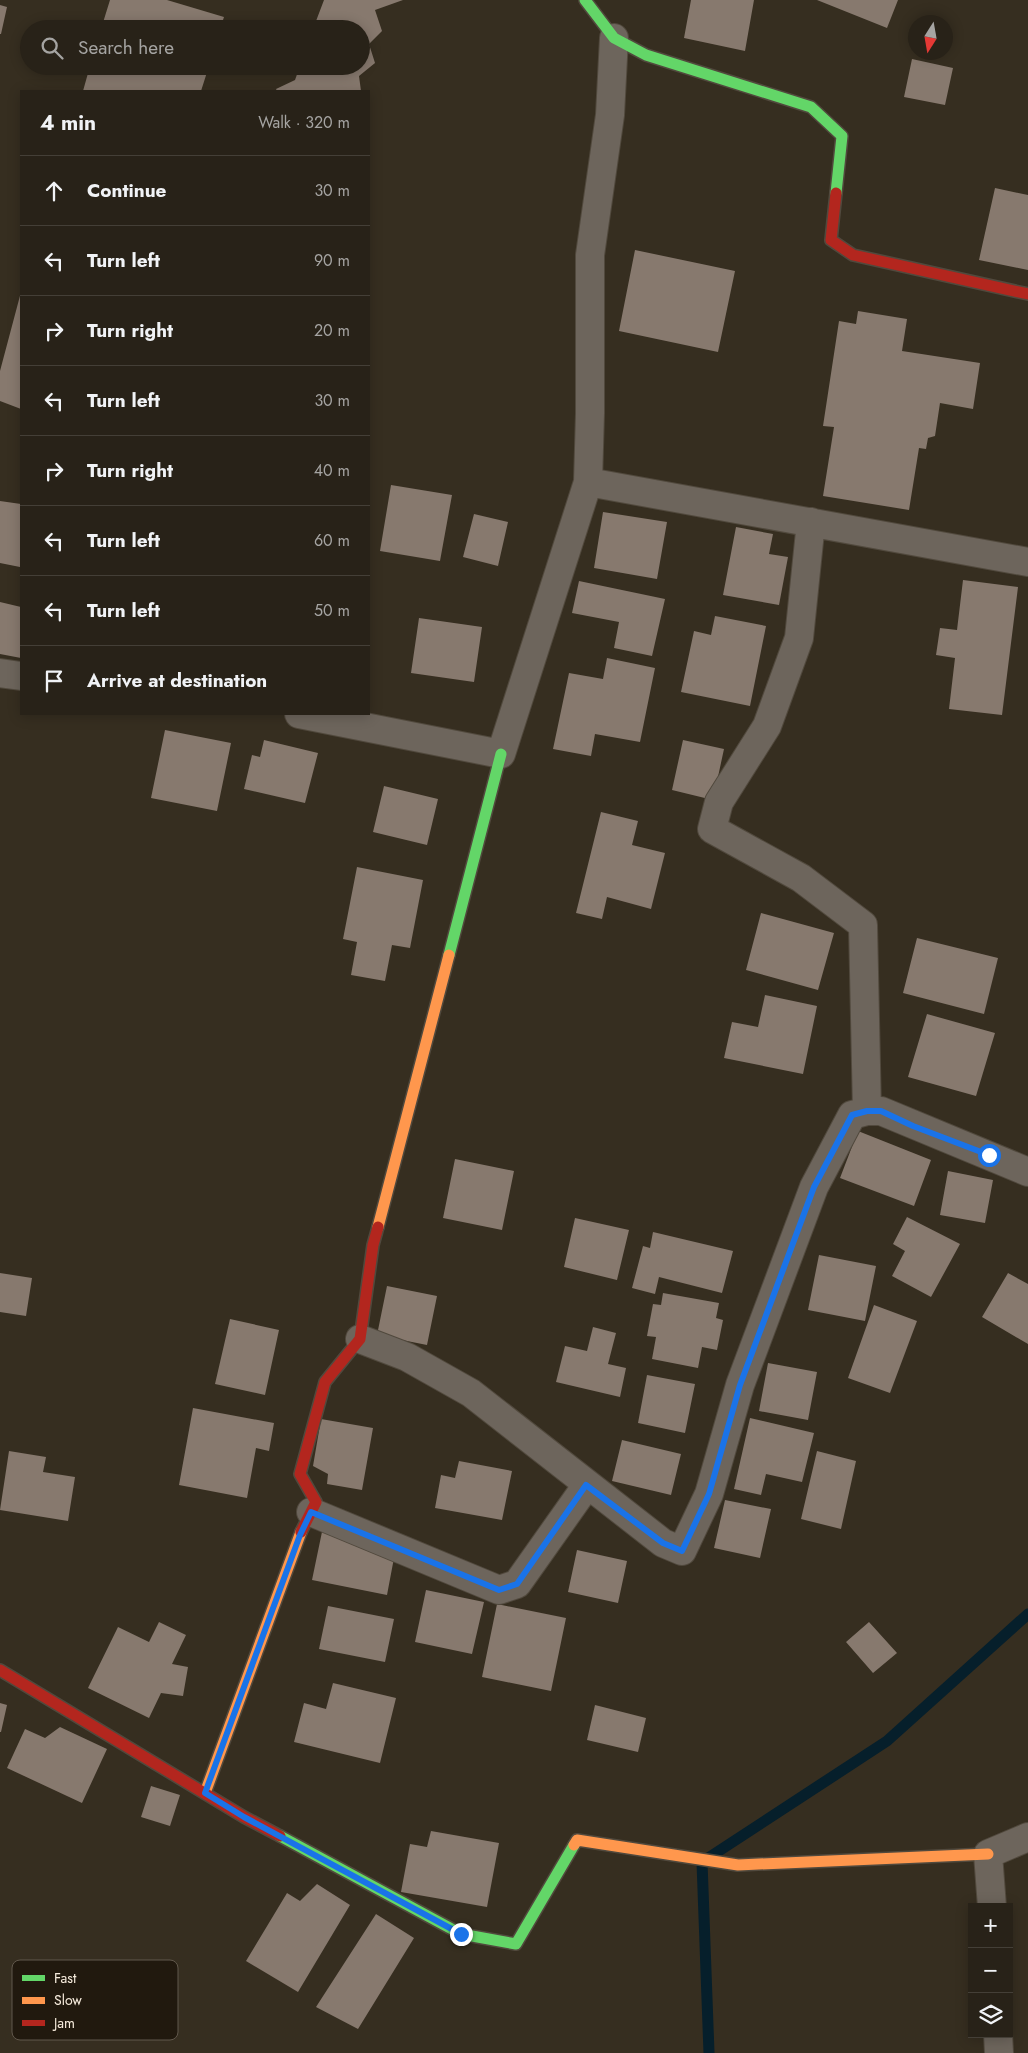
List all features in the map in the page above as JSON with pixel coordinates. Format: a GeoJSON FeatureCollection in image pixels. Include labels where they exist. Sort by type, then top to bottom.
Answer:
{"type":"FeatureCollection","features":[{"type":"Feature","properties":{"kind":"street"},"geometry":{"type":"LineString","coordinates":[[585,0],[614,38],[646,55],[811,107],[842,136],[832,240],[853,255],[1028,294]]}},
{"type":"Feature","properties":{"kind":"street"},"geometry":{"type":"LineString","coordinates":[[205,1793],[300,1535],[316,1502],[300,1474],[325,1382],[360,1339],[373,1245],[501,754],[588,482],[590,256],[610,115],[614,38]]}},
{"type":"Feature","properties":{"kind":"street"},"geometry":{"type":"LineString","coordinates":[[588,482],[1028,562]]}},
{"type":"Feature","properties":{"kind":"street"},"geometry":{"type":"LineString","coordinates":[[811,522],[799,638],[767,726],[719,802],[712,829],[801,878],[863,925],[867,1111]]}},
{"type":"Feature","properties":{"kind":"street"},"geometry":{"type":"LineString","coordinates":[[0,673],[20,676]]}},
{"type":"Feature","properties":{"kind":"street"},"geometry":{"type":"LineString","coordinates":[[304,715],[501,754]]}},
{"type":"Feature","properties":{"kind":"street"},"geometry":{"type":"LineString","coordinates":[[360,1339],[407,1358],[471,1393],[521,1431],[586,1485],[663,1543],[682,1551],[709,1494],[740,1385],[814,1187],[852,1115],[867,1111],[881,1111],[1028,1172]]}},
{"type":"Feature","properties":{"kind":"street"},"geometry":{"type":"LineString","coordinates":[[311,1512],[499,1590],[517,1584],[586,1485]]}},
{"type":"Feature","properties":{"kind":"street"},"geometry":{"type":"LineString","coordinates":[[0,1670],[244,1817],[461,1934],[516,1944],[577,1840],[738,1865],[988,1854],[1028,1837]]}},
{"type":"Feature","properties":{"kind":"street"},"geometry":{"type":"LineString","coordinates":[[988,1854],[992,1903]]}},
{"type":"Feature","properties":{"kind":"street"},"geometry":{"type":"LineString","coordinates":[[998,2038],[999,2053]]}},
{"type":"Feature","properties":{"kind":"building"},"geometry":{"type":"Polygon","coordinates":[[[110,0],[167,0],[224,17],[223,20],[104,20],[110,0]]]}},
{"type":"Feature","properties":{"kind":"building"},"geometry":{"type":"Polygon","coordinates":[[[324,0],[403,0],[375,10],[382,31],[370,43],[370,20],[316,20],[324,0]]]}},
{"type":"Feature","properties":{"kind":"building"},"geometry":{"type":"Polygon","coordinates":[[[691,0],[754,0],[745,51],[684,38],[691,0]]]}},
{"type":"Feature","properties":{"kind":"building"},"geometry":{"type":"Polygon","coordinates":[[[817,0],[898,0],[887,28],[817,0]]]}},
{"type":"Feature","properties":{"kind":"building"},"geometry":{"type":"Polygon","coordinates":[[[0,5],[7,7],[1,34],[0,34],[0,5]]]}},
{"type":"Feature","properties":{"kind":"building"},"geometry":{"type":"Polygon","coordinates":[[[370,47],[375,63],[370,67],[370,47]]]}},
{"type":"Feature","properties":{"kind":"building"},"geometry":{"type":"Polygon","coordinates":[[[912,60],[953,68],[945,105],[904,97],[912,60]]]}},
{"type":"Feature","properties":{"kind":"building"},"geometry":{"type":"Polygon","coordinates":[[[87,75],[206,75],[201,90],[83,90],[87,75]]]}},
{"type":"Feature","properties":{"kind":"building"},"geometry":{"type":"Polygon","coordinates":[[[297,75],[360,75],[361,90],[276,90],[295,80],[297,75]]]}},
{"type":"Feature","properties":{"kind":"building"},"geometry":{"type":"Polygon","coordinates":[[[995,188],[1028,195],[1028,270],[979,260],[995,188]]]}},
{"type":"Feature","properties":{"kind":"building"},"geometry":{"type":"Polygon","coordinates":[[[635,250],[735,271],[718,352],[619,331],[635,250]]]}},
{"type":"Feature","properties":{"kind":"building"},"geometry":{"type":"Polygon","coordinates":[[[20,296],[20,409],[0,401],[0,371],[20,296]]]}},
{"type":"Feature","properties":{"kind":"building"},"geometry":{"type":"Polygon","coordinates":[[[858,311],[907,319],[902,351],[980,363],[973,409],[940,403],[935,436],[928,438],[926,449],[919,448],[909,510],[823,496],[834,427],[823,426],[839,321],[856,324],[858,311]]]}},
{"type":"Feature","properties":{"kind":"building"},"geometry":{"type":"Polygon","coordinates":[[[391,485],[452,495],[440,561],[380,551],[391,485]]]}},
{"type":"Feature","properties":{"kind":"building"},"geometry":{"type":"Polygon","coordinates":[[[0,501],[20,504],[20,567],[0,563],[0,501]]]}},
{"type":"Feature","properties":{"kind":"building"},"geometry":{"type":"Polygon","coordinates":[[[603,512],[667,522],[657,579],[594,568],[603,512]]]}},
{"type":"Feature","properties":{"kind":"building"},"geometry":{"type":"Polygon","coordinates":[[[474,514],[508,522],[498,566],[463,557],[474,514]]]}},
{"type":"Feature","properties":{"kind":"building"},"geometry":{"type":"Polygon","coordinates":[[[736,527],[773,534],[769,554],[788,557],[779,605],[723,595],[736,527]]]}},
{"type":"Feature","properties":{"kind":"building"},"geometry":{"type":"Polygon","coordinates":[[[963,580],[1018,587],[1002,715],[949,709],[955,658],[936,655],[940,628],[957,630],[963,580]]]}},
{"type":"Feature","properties":{"kind":"building"},"geometry":{"type":"Polygon","coordinates":[[[579,581],[665,599],[652,656],[614,648],[619,622],[572,613],[579,581]]]}},
{"type":"Feature","properties":{"kind":"building"},"geometry":{"type":"Polygon","coordinates":[[[0,602],[20,607],[20,658],[0,654],[0,602]]]}},
{"type":"Feature","properties":{"kind":"building"},"geometry":{"type":"Polygon","coordinates":[[[715,616],[766,626],[750,706],[681,692],[694,631],[711,635],[715,616]]]}},
{"type":"Feature","properties":{"kind":"building"},"geometry":{"type":"Polygon","coordinates":[[[419,618],[482,627],[474,682],[411,673],[419,618]]]}},
{"type":"Feature","properties":{"kind":"building"},"geometry":{"type":"Polygon","coordinates":[[[607,658],[655,668],[640,742],[595,734],[591,756],[553,749],[569,673],[603,679],[607,658]]]}},
{"type":"Feature","properties":{"kind":"building"},"geometry":{"type":"Polygon","coordinates":[[[165,730],[231,743],[217,811],[151,798],[165,730]]]}},
{"type":"Feature","properties":{"kind":"building"},"geometry":{"type":"Polygon","coordinates":[[[264,740],[318,753],[305,803],[244,789],[252,755],[260,757],[264,740]]]}},
{"type":"Feature","properties":{"kind":"building"},"geometry":{"type":"Polygon","coordinates":[[[683,740],[724,749],[713,800],[672,790],[683,740]]]}},
{"type":"Feature","properties":{"kind":"building"},"geometry":{"type":"Polygon","coordinates":[[[384,786],[438,799],[427,845],[373,832],[384,786]]]}},
{"type":"Feature","properties":{"kind":"building"},"geometry":{"type":"Polygon","coordinates":[[[601,812],[638,821],[632,845],[665,853],[651,909],[607,897],[602,919],[576,913],[601,812]]]}},
{"type":"Feature","properties":{"kind":"building"},"geometry":{"type":"Polygon","coordinates":[[[357,867],[423,880],[410,948],[392,945],[385,981],[351,975],[357,942],[343,939],[357,867]]]}},
{"type":"Feature","properties":{"kind":"building"},"geometry":{"type":"Polygon","coordinates":[[[761,913],[834,933],[818,990],[746,970],[761,913]]]}},
{"type":"Feature","properties":{"kind":"building"},"geometry":{"type":"Polygon","coordinates":[[[917,938],[998,958],[984,1014],[903,993],[917,938]]]}},
{"type":"Feature","properties":{"kind":"building"},"geometry":{"type":"Polygon","coordinates":[[[765,995],[817,1006],[803,1074],[724,1058],[732,1022],[758,1027],[765,995]]]}},
{"type":"Feature","properties":{"kind":"building"},"geometry":{"type":"Polygon","coordinates":[[[927,1014],[995,1033],[976,1096],[908,1077],[927,1014]]]}},
{"type":"Feature","properties":{"kind":"building"},"geometry":{"type":"Polygon","coordinates":[[[858,1131],[931,1160],[914,1206],[840,1178],[858,1131]]]}},
{"type":"Feature","properties":{"kind":"building"},"geometry":{"type":"Polygon","coordinates":[[[455,1159],[514,1171],[502,1230],[443,1218],[455,1159]]]}},
{"type":"Feature","properties":{"kind":"building"},"geometry":{"type":"Polygon","coordinates":[[[948,1171],[993,1180],[985,1223],[940,1215],[948,1171]]]}},
{"type":"Feature","properties":{"kind":"building"},"geometry":{"type":"Polygon","coordinates":[[[907,1217],[960,1244],[931,1297],[892,1276],[905,1251],[893,1244],[907,1217]]]}},
{"type":"Feature","properties":{"kind":"building"},"geometry":{"type":"Polygon","coordinates":[[[575,1218],[629,1230],[617,1280],[564,1267],[575,1218]]]}},
{"type":"Feature","properties":{"kind":"building"},"geometry":{"type":"Polygon","coordinates":[[[653,1232],[733,1251],[722,1293],[659,1277],[655,1294],[632,1288],[643,1246],[650,1248],[653,1232]]]}},
{"type":"Feature","properties":{"kind":"building"},"geometry":{"type":"Polygon","coordinates":[[[819,1255],[876,1266],[865,1321],[808,1310],[819,1255]]]}},
{"type":"Feature","properties":{"kind":"building"},"geometry":{"type":"Polygon","coordinates":[[[0,1273],[32,1278],[26,1316],[0,1312],[0,1273]]]}},
{"type":"Feature","properties":{"kind":"building"},"geometry":{"type":"Polygon","coordinates":[[[1008,1273],[1028,1284],[1028,1344],[982,1317],[1008,1273]]]}},
{"type":"Feature","properties":{"kind":"building"},"geometry":{"type":"Polygon","coordinates":[[[387,1286],[437,1296],[427,1345],[377,1335],[387,1286]]]}},
{"type":"Feature","properties":{"kind":"building"},"geometry":{"type":"Polygon","coordinates":[[[663,1293],[719,1303],[716,1318],[723,1320],[717,1350],[702,1347],[698,1368],[652,1359],[656,1337],[647,1336],[653,1304],[661,1305],[663,1293]]]}},
{"type":"Feature","properties":{"kind":"building"},"geometry":{"type":"Polygon","coordinates":[[[874,1305],[917,1321],[890,1393],[848,1378],[874,1305]]]}},
{"type":"Feature","properties":{"kind":"building"},"geometry":{"type":"Polygon","coordinates":[[[230,1319],[279,1330],[265,1395],[215,1384],[230,1319]]]}},
{"type":"Feature","properties":{"kind":"building"},"geometry":{"type":"Polygon","coordinates":[[[593,1327],[616,1333],[608,1364],[626,1368],[620,1397],[556,1382],[565,1346],[587,1351],[593,1327]]]}},
{"type":"Feature","properties":{"kind":"building"},"geometry":{"type":"Polygon","coordinates":[[[768,1363],[817,1372],[808,1420],[759,1411],[768,1363]]]}},
{"type":"Feature","properties":{"kind":"building"},"geometry":{"type":"Polygon","coordinates":[[[647,1375],[695,1384],[685,1433],[638,1423],[647,1375]]]}},
{"type":"Feature","properties":{"kind":"building"},"geometry":{"type":"Polygon","coordinates":[[[193,1408],[274,1423],[269,1451],[256,1448],[247,1498],[179,1485],[193,1408]]]}},
{"type":"Feature","properties":{"kind":"building"},"geometry":{"type":"Polygon","coordinates":[[[750,1418],[814,1433],[802,1482],[766,1474],[761,1495],[734,1489],[750,1418]]]}},
{"type":"Feature","properties":{"kind":"building"},"geometry":{"type":"Polygon","coordinates":[[[321,1419],[373,1428],[362,1490],[327,1484],[328,1474],[313,1466],[321,1419]]]}},
{"type":"Feature","properties":{"kind":"building"},"geometry":{"type":"Polygon","coordinates":[[[622,1440],[681,1454],[671,1495],[612,1481],[622,1440]]]}},
{"type":"Feature","properties":{"kind":"building"},"geometry":{"type":"Polygon","coordinates":[[[9,1451],[46,1457],[43,1472],[75,1477],[68,1521],[0,1510],[9,1451]]]}},
{"type":"Feature","properties":{"kind":"building"},"geometry":{"type":"Polygon","coordinates":[[[817,1451],[856,1461],[841,1529],[801,1519],[817,1451]]]}},
{"type":"Feature","properties":{"kind":"building"},"geometry":{"type":"Polygon","coordinates":[[[459,1461],[512,1471],[502,1520],[435,1508],[441,1475],[455,1478],[459,1461]]]}},
{"type":"Feature","properties":{"kind":"building"},"geometry":{"type":"Polygon","coordinates":[[[725,1500],[771,1509],[760,1558],[714,1548],[725,1500]]]}},
{"type":"Feature","properties":{"kind":"building"},"geometry":{"type":"Polygon","coordinates":[[[323,1527],[397,1542],[387,1595],[312,1580],[323,1527]]]}},
{"type":"Feature","properties":{"kind":"building"},"geometry":{"type":"Polygon","coordinates":[[[577,1550],[627,1561],[618,1603],[568,1592],[577,1550]]]}},
{"type":"Feature","properties":{"kind":"building"},"geometry":{"type":"Polygon","coordinates":[[[426,1590],[484,1602],[472,1654],[415,1642],[426,1590]]]}},
{"type":"Feature","properties":{"kind":"building"},"geometry":{"type":"Polygon","coordinates":[[[497,1604],[566,1618],[551,1691],[482,1677],[497,1604]]]}},
{"type":"Feature","properties":{"kind":"building"},"geometry":{"type":"Polygon","coordinates":[[[328,1606],[394,1619],[385,1662],[319,1649],[328,1606]]]}},
{"type":"Feature","properties":{"kind":"building"},"geometry":{"type":"Polygon","coordinates":[[[159,1622],[186,1635],[172,1664],[188,1667],[183,1696],[161,1693],[149,1718],[88,1688],[118,1627],[149,1642],[159,1622]]]}},
{"type":"Feature","properties":{"kind":"building"},"geometry":{"type":"Polygon","coordinates":[[[869,1622],[897,1653],[873,1673],[846,1642],[869,1622]]]}},
{"type":"Feature","properties":{"kind":"building"},"geometry":{"type":"Polygon","coordinates":[[[333,1683],[396,1698],[380,1763],[294,1742],[304,1703],[326,1709],[333,1683]]]}},
{"type":"Feature","properties":{"kind":"building"},"geometry":{"type":"Polygon","coordinates":[[[0,1703],[7,1705],[1,1732],[0,1732],[0,1703]]]}},
{"type":"Feature","properties":{"kind":"building"},"geometry":{"type":"Polygon","coordinates":[[[595,1705],[646,1718],[638,1752],[587,1740],[595,1705]]]}},
{"type":"Feature","properties":{"kind":"building"},"geometry":{"type":"Polygon","coordinates":[[[60,1727],[107,1749],[82,1803],[7,1768],[25,1729],[45,1738],[60,1727]]]}},
{"type":"Feature","properties":{"kind":"building"},"geometry":{"type":"Polygon","coordinates":[[[151,1786],[180,1795],[170,1826],[141,1817],[151,1786]]]}},
{"type":"Feature","properties":{"kind":"building"},"geometry":{"type":"Polygon","coordinates":[[[431,1831],[499,1843],[487,1907],[401,1892],[410,1844],[427,1847],[431,1831]]]}},
{"type":"Feature","properties":{"kind":"building"},"geometry":{"type":"Polygon","coordinates":[[[317,1884],[350,1905],[298,1992],[246,1961],[287,1893],[300,1901],[317,1884]]]}},
{"type":"Feature","properties":{"kind":"building"},"geometry":{"type":"Polygon","coordinates":[[[376,1914],[414,1938],[358,2029],[316,2007],[376,1914]]]}},
{"type":"Feature","properties":{"kind":"waterway"},"geometry":{"type":"LineString","coordinates":[[709,2053],[702,1862],[887,1741],[1028,1614]]}},
{"type":"Feature","properties":{"kind":"traffic: fast"},"geometry":{"type":"LineString","coordinates":[[585,0],[614,38],[646,55],[811,107],[842,136],[836,193]]}},
{"type":"Feature","properties":{"kind":"traffic: fast"},"geometry":{"type":"LineString","coordinates":[[449,955],[501,754]]}},
{"type":"Feature","properties":{"kind":"traffic: fast"},"geometry":{"type":"LineString","coordinates":[[280,1836],[461,1934],[516,1944],[574,1845]]}},
{"type":"Feature","properties":{"kind":"traffic: slow"},"geometry":{"type":"LineString","coordinates":[[378,1227],[449,955]]}},
{"type":"Feature","properties":{"kind":"traffic: slow"},"geometry":{"type":"LineString","coordinates":[[205,1793],[301,1532]]}},
{"type":"Feature","properties":{"kind":"traffic: slow"},"geometry":{"type":"LineString","coordinates":[[574,1845],[577,1840],[738,1865],[988,1854]]}},
{"type":"Feature","properties":{"kind":"traffic: jam"},"geometry":{"type":"LineString","coordinates":[[836,193],[831,240],[853,255],[1028,294]]}},
{"type":"Feature","properties":{"kind":"traffic: jam"},"geometry":{"type":"LineString","coordinates":[[301,1532],[316,1502],[300,1474],[325,1382],[360,1339],[373,1245],[378,1227]]}},
{"type":"Feature","properties":{"kind":"traffic: jam"},"geometry":{"type":"LineString","coordinates":[[0,1670],[244,1817],[280,1836]]}},
{"type":"Feature","properties":{"kind":"route"},"geometry":{"type":"LineString","coordinates":[[461,1934],[244,1817],[205,1793],[300,1535],[311,1512],[499,1590],[517,1584],[586,1485],[663,1543],[682,1551],[709,1494],[740,1385],[814,1187],[852,1115],[867,1111],[881,1111],[913,1126],[989,1155]]}}]}
